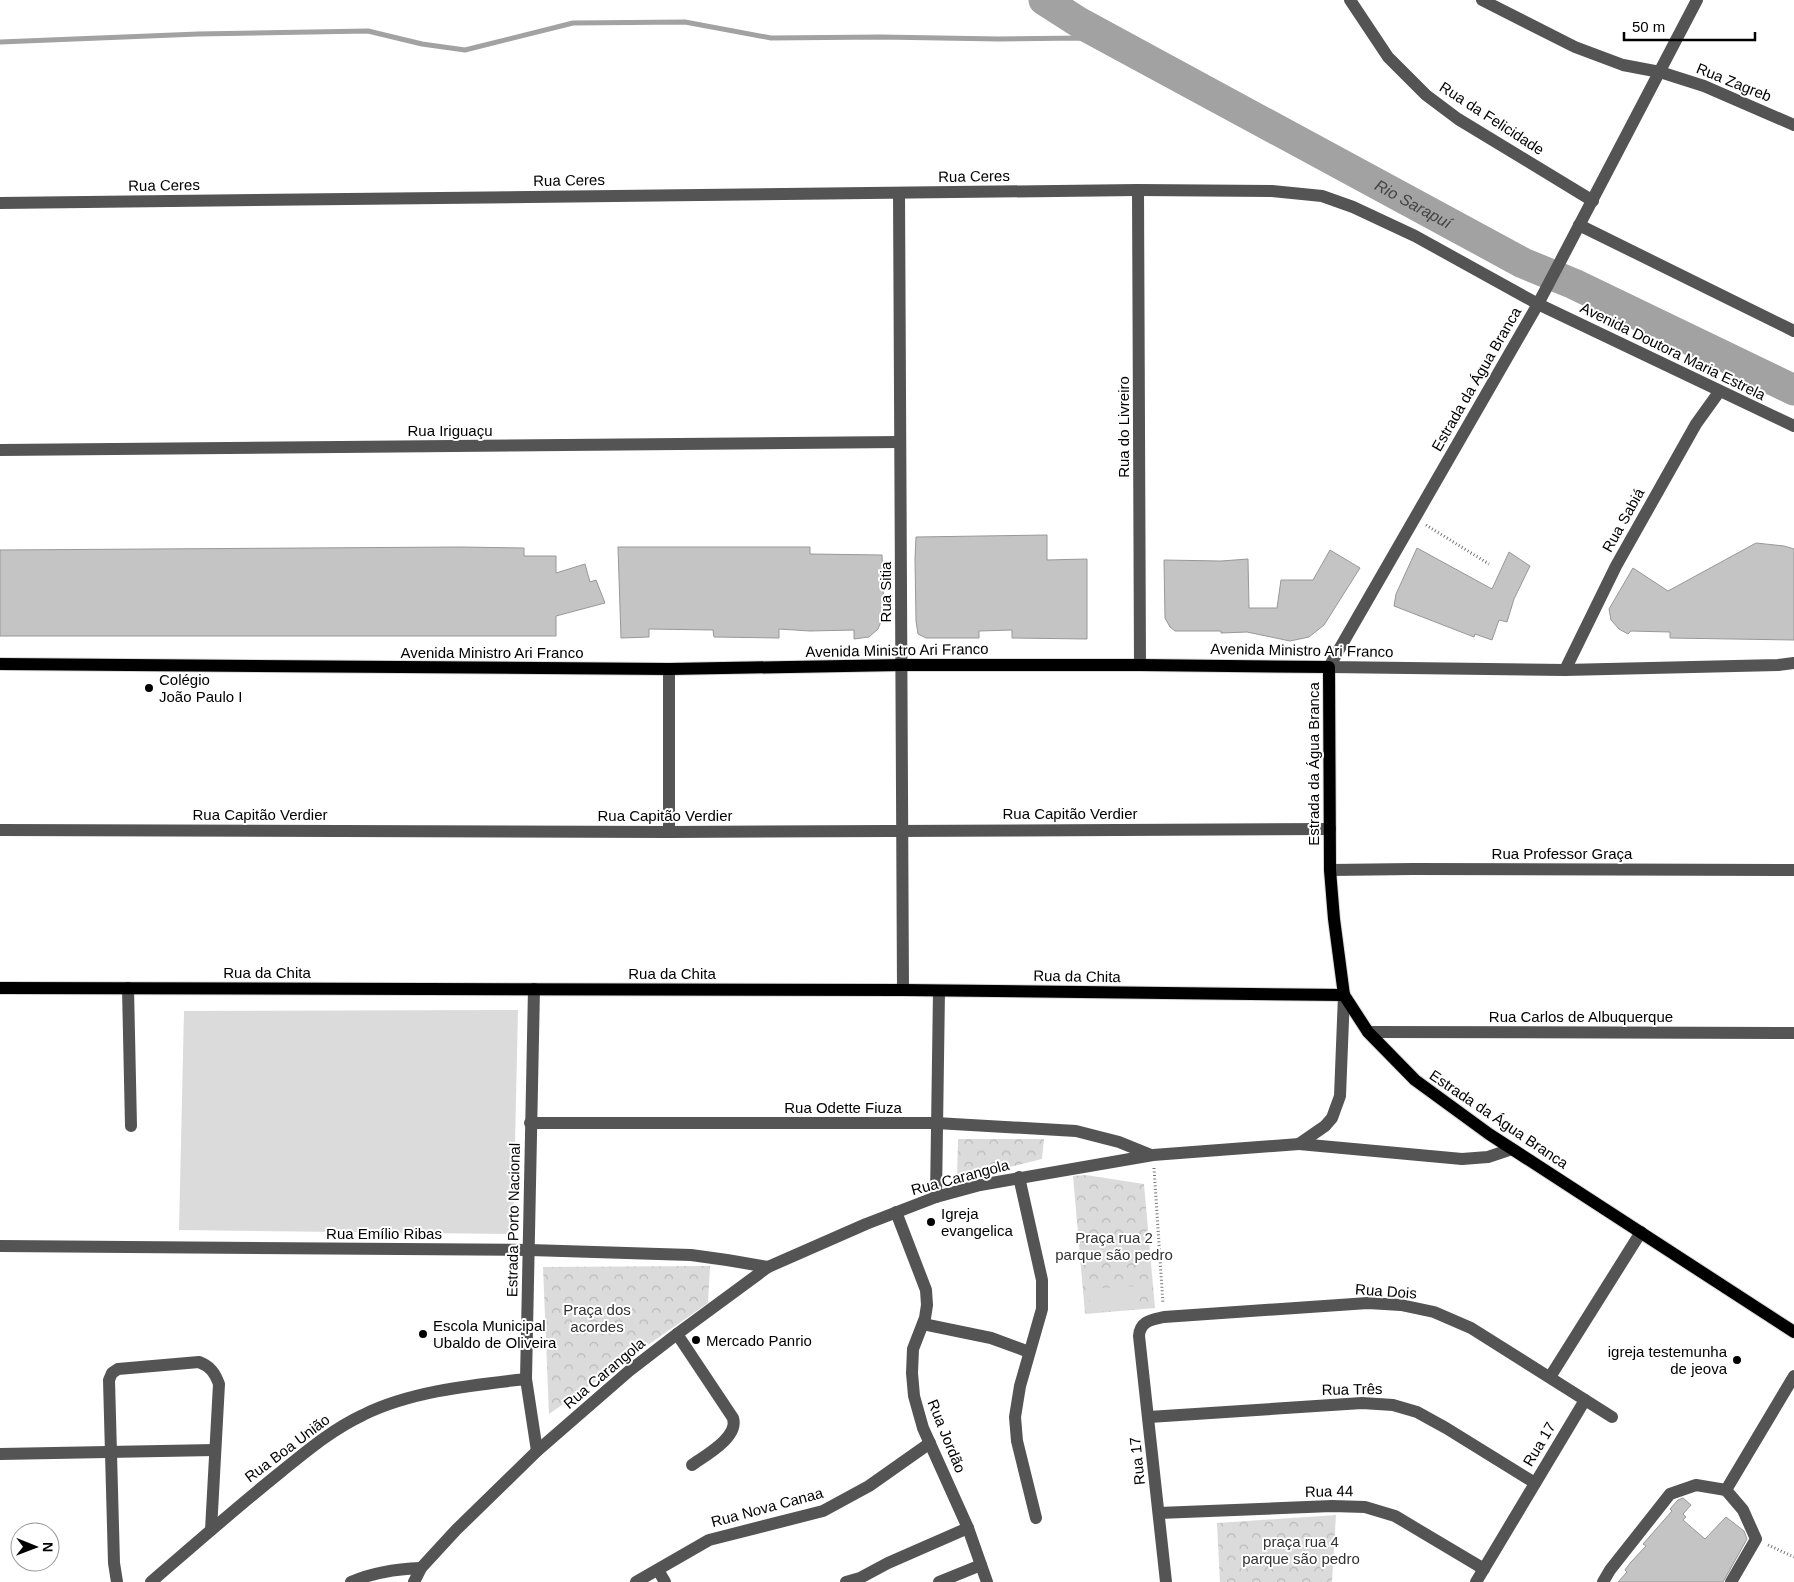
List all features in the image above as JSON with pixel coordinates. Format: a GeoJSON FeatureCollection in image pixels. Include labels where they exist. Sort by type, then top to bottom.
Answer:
{"type":"FeatureCollection","features":[{"type":"Feature","properties":{"kind":"main road","name":"Avenida Ministro Ari Franco"},"geometry":{"type":"LineString","coordinates":[[0,664],[669,669],[902,665],[1329,666]]}},
{"type":"Feature","properties":{"kind":"main road","name":"Estrada da Água Branca"},"geometry":{"type":"LineString","coordinates":[[1329,666],[1330,870],[1337,946],[1344,995],[1368,1032],[1414,1080],[1512,1149],[1794,1332]]}},
{"type":"Feature","properties":{"kind":"main road","name":"Rua da Chita"},"geometry":{"type":"LineString","coordinates":[[0,988],[903,990],[1344,995]]}},
{"type":"Feature","properties":{"kind":"street","name":"Rua da Felicidade"},"geometry":{"type":"LineString","coordinates":[[1350,0],[1388,57],[1426,95],[1458,119],[1593,201]]}},
{"type":"Feature","properties":{"kind":"street","name":"Rua Zagreb"},"geometry":{"type":"LineString","coordinates":[[1482,0],[1575,47],[1623,65],[1660,72],[1704,86],[1794,125]]}},
{"type":"Feature","properties":{"kind":"street","name":"Estrada da Água Branca"},"geometry":{"type":"LineString","coordinates":[[1329,666],[1538,304],[1696,0]]}},
{"type":"Feature","properties":{"kind":"street","name":"Rua Ceres"},"geometry":{"type":"LineString","coordinates":[[0,203],[1138,190],[1272,192],[1322,196],[1353,207],[1415,236],[1538,304]]}},
{"type":"Feature","properties":{"kind":"street","name":"Rua do Livreiro"},"geometry":{"type":"LineString","coordinates":[[1138,190],[1140,665]]}},
{"type":"Feature","properties":{"kind":"street","name":"Rua Sitia"},"geometry":{"type":"LineString","coordinates":[[899,193],[903,990]]}},
{"type":"Feature","properties":{"kind":"street"},"geometry":{"type":"LineString","coordinates":[[1579,226],[1794,331]]}},
{"type":"Feature","properties":{"kind":"street","name":"Avenida Doutora Maria Estrela"},"geometry":{"type":"LineString","coordinates":[[1538,304],[1719,392],[1794,426]]}},
{"type":"Feature","properties":{"kind":"street","name":"Rua Sabiá"},"geometry":{"type":"LineString","coordinates":[[1565,670],[1616,566],[1696,424],[1719,392]]}},
{"type":"Feature","properties":{"kind":"street","name":"Rua Iriguaçu"},"geometry":{"type":"LineString","coordinates":[[0,450],[900,442]]}},
{"type":"Feature","properties":{"kind":"street","name":"Avenida Ministro Ari Franco"},"geometry":{"type":"LineString","coordinates":[[1329,666],[1565,670],[1778,665],[1794,663]]}},
{"type":"Feature","properties":{"kind":"street"},"geometry":{"type":"LineString","coordinates":[[669,669],[669,832]]}},
{"type":"Feature","properties":{"kind":"street","name":"Rua Capitão Verdier"},"geometry":{"type":"LineString","coordinates":[[0,830],[669,832],[1330,829]]}},
{"type":"Feature","properties":{"kind":"street","name":"Rua Professor Graça"},"geometry":{"type":"LineString","coordinates":[[1330,870],[1794,870]]}},
{"type":"Feature","properties":{"kind":"street"},"geometry":{"type":"LineString","coordinates":[[128,988],[131,1126]]}},
{"type":"Feature","properties":{"kind":"street","name":"Estrada Porto Nacional"},"geometry":{"type":"LineString","coordinates":[[534,989],[526,1379],[537,1451]]}},
{"type":"Feature","properties":{"kind":"street"},"geometry":{"type":"LineString","coordinates":[[936,1197],[939,991]]}},
{"type":"Feature","properties":{"kind":"street"},"geometry":{"type":"LineString","coordinates":[[1299,1144],[1332,1118],[1340,1096],[1344,995]]}},
{"type":"Feature","properties":{"kind":"street","name":"Rua Carlos de Albuquerque"},"geometry":{"type":"LineString","coordinates":[[1368,1032],[1794,1033]]}},
{"type":"Feature","properties":{"kind":"street","name":"Rua Odette Fiuza"},"geometry":{"type":"LineString","coordinates":[[530,1123],[936,1123],[1076,1131],[1120,1142],[1153,1155]]}},
{"type":"Feature","properties":{"kind":"street","name":"Rua Carangola"},"geometry":{"type":"LineString","coordinates":[[537,1451],[629,1371],[768,1267],[896,1212],[936,1197],[1018,1177],[1153,1155],[1299,1144],[1462,1159],[1488,1157],[1512,1149]]}},
{"type":"Feature","properties":{"kind":"street"},"geometry":{"type":"LineString","coordinates":[[1018,1177],[1042,1280],[1042,1309],[1020,1386],[1016,1417],[1017,1441],[1036,1518]]}},
{"type":"Feature","properties":{"kind":"street","name":"Rua Jordão"},"geometry":{"type":"LineString","coordinates":[[896,1212],[926,1290],[927,1305],[923,1324],[913,1349],[912,1373],[914,1396],[923,1428],[968,1528],[987,1582]]}},
{"type":"Feature","properties":{"kind":"street"},"geometry":{"type":"LineString","coordinates":[[1550,1377],[1642,1232]]}},
{"type":"Feature","properties":{"kind":"street","name":"Rua Emílio Ribas"},"geometry":{"type":"LineString","coordinates":[[0,1246],[530,1250],[691,1256],[768,1267]]}},
{"type":"Feature","properties":{"kind":"street","name":"Rua Dois"},"geometry":{"type":"LineString","coordinates":[[1139,1336],[1142,1325],[1164,1317],[1368,1303],[1401,1305],[1434,1312],[1471,1328],[1612,1418]]}},
{"type":"Feature","properties":{"kind":"street"},"geometry":{"type":"LineString","coordinates":[[923,1324],[991,1338],[1030,1352]]}},
{"type":"Feature","properties":{"kind":"street"},"geometry":{"type":"LineString","coordinates":[[677,1334],[733,1418],[735,1424],[725,1441],[692,1465]]}},
{"type":"Feature","properties":{"kind":"street","name":"Rua 17"},"geometry":{"type":"LineString","coordinates":[[1139,1336],[1166,1582]]}},
{"type":"Feature","properties":{"kind":"street"},"geometry":{"type":"LineString","coordinates":[[118,1582],[114,1563],[109,1380],[112,1373],[118,1369],[199,1362],[207,1365],[215,1374],[219,1384],[211,1530]]}},
{"type":"Feature","properties":{"kind":"street"},"geometry":{"type":"LineString","coordinates":[[1726,1490],[1794,1376]]}},
{"type":"Feature","properties":{"kind":"street","name":"Rua Boa União"},"geometry":{"type":"LineString","coordinates":[[152,1582],[236,1508],[330,1433],[364,1414],[413,1397],[476,1385],[526,1379]]}},
{"type":"Feature","properties":{"kind":"street","name":"Rua 17"},"geometry":{"type":"LineString","coordinates":[[1476,1582],[1585,1400]]}},
{"type":"Feature","properties":{"kind":"street","name":"Rua Três"},"geometry":{"type":"LineString","coordinates":[[1149,1417],[1362,1403],[1392,1405],[1417,1412],[1446,1428],[1535,1484]]}},
{"type":"Feature","properties":{"kind":"street","name":"Rua Nova Canaa"},"geometry":{"type":"LineString","coordinates":[[636,1582],[709,1540],[729,1533],[830,1508],[869,1486],[930,1443]]}},
{"type":"Feature","properties":{"kind":"street"},"geometry":{"type":"LineString","coordinates":[[0,1454],[215,1450]]}},
{"type":"Feature","properties":{"kind":"street"},"geometry":{"type":"LineString","coordinates":[[414,1582],[421,1568],[480,1504],[537,1451]]}},
{"type":"Feature","properties":{"kind":"street"},"geometry":{"type":"LineString","coordinates":[[1604,1582],[1610,1570],[1670,1494],[1696,1485],[1726,1490],[1743,1510],[1756,1539],[1731,1582]]}},
{"type":"Feature","properties":{"kind":"street","name":"Rua 44"},"geometry":{"type":"LineString","coordinates":[[1159,1513],[1332,1506],[1365,1507],[1395,1516],[1484,1569]]}},
{"type":"Feature","properties":{"kind":"street"},"geometry":{"type":"LineString","coordinates":[[846,1582],[860,1578],[888,1563],[968,1528]]}},
{"type":"Feature","properties":{"kind":"street"},"geometry":{"type":"LineString","coordinates":[[939,1582],[981,1565]]}},
{"type":"Feature","properties":{"kind":"street"},"geometry":{"type":"LineString","coordinates":[[351,1582],[371,1574],[397,1569],[421,1568]]}},
{"type":"Feature","properties":{"kind":"street"},"geometry":{"type":"LineString","coordinates":[[658,1570],[665,1582]]}},
{"type":"Feature","properties":{"kind":"path"},"geometry":{"type":"LineString","coordinates":[[1414,518],[1489,564]]}},
{"type":"Feature","properties":{"kind":"path"},"geometry":{"type":"LineString","coordinates":[[1153,1155],[1164,1317]]}},
{"type":"Feature","properties":{"kind":"path"},"geometry":{"type":"LineString","coordinates":[[1756,1539],[1794,1557]]}},
{"type":"Feature","properties":{"kind":"green space"},"geometry":{"type":"Polygon","coordinates":[[[518,1010],[513,1234],[179,1230],[184,1011],[518,1010]]]}},
{"type":"Feature","properties":{"kind":"green space"},"geometry":{"type":"Polygon","coordinates":[[[958,1139],[1044,1139],[1042,1159],[957,1180],[958,1139]]]}},
{"type":"Feature","properties":{"kind":"green space","name":"Praça rua 2 parque são pedro"},"geometry":{"type":"Polygon","coordinates":[[[1086,1175],[1144,1184],[1155,1308],[1085,1314],[1073,1176],[1086,1175]]]}},
{"type":"Feature","properties":{"kind":"green space","name":"Praça dos acordes"},"geometry":{"type":"Polygon","coordinates":[[[710,1266],[708,1303],[549,1414],[543,1267],[710,1266]]]}},
{"type":"Feature","properties":{"kind":"green space"},"geometry":{"type":"Polygon","coordinates":[[[1138,1286],[1140,1309],[1091,1312],[1089,1289],[1138,1286]]]}},
{"type":"Feature","properties":{"kind":"green space","name":"praça rua 4 parque são pedro"},"geometry":{"type":"Polygon","coordinates":[[[1336,1515],[1332,1582],[1220,1582],[1217,1523],[1336,1515]]]}},
{"type":"Feature","properties":{"kind":"building"},"geometry":{"type":"Polygon","coordinates":[[[1047,535],[1047,560],[1087,559],[1087,639],[1012,638],[1012,630],[979,631],[979,638],[926,638],[918,634],[916,621],[916,537],[1047,535]]]}},
{"type":"Feature","properties":{"kind":"building"},"geometry":{"type":"Polygon","coordinates":[[[1756,543],[1794,549],[1794,640],[1670,638],[1670,632],[1631,631],[1628,634],[1619,629],[1611,620],[1609,609],[1633,568],[1668,591],[1756,543]]]}},
{"type":"Feature","properties":{"kind":"building"},"geometry":{"type":"Polygon","coordinates":[[[618,547],[810,547],[810,554],[882,555],[884,614],[878,629],[869,637],[854,639],[854,630],[810,631],[779,629],[779,638],[714,637],[713,630],[649,629],[649,637],[621,638],[618,547]]]}},
{"type":"Feature","properties":{"kind":"building"},"geometry":{"type":"Polygon","coordinates":[[[524,548],[524,556],[556,556],[556,573],[585,564],[590,582],[596,580],[605,603],[556,616],[556,636],[0,636],[0,550],[524,548]]]}},
{"type":"Feature","properties":{"kind":"building"},"geometry":{"type":"Polygon","coordinates":[[[1417,548],[1492,589],[1509,552],[1530,566],[1514,599],[1507,622],[1499,620],[1492,640],[1475,634],[1474,637],[1394,606],[1396,594],[1417,548]]]}},
{"type":"Feature","properties":{"kind":"building"},"geometry":{"type":"Polygon","coordinates":[[[1330,550],[1360,568],[1324,625],[1309,637],[1290,641],[1247,632],[1175,631],[1170,627],[1165,618],[1164,560],[1221,561],[1248,559],[1249,608],[1277,608],[1281,580],[1313,580],[1330,550]]]}},
{"type":"Feature","properties":{"kind":"building"},"geometry":{"type":"Polygon","coordinates":[[[1683,1498],[1691,1505],[1683,1514],[1686,1517],[1683,1520],[1705,1539],[1726,1517],[1744,1531],[1747,1539],[1723,1582],[1618,1582],[1627,1572],[1625,1570],[1631,1562],[1646,1546],[1643,1544],[1672,1511],[1670,1509],[1678,1500],[1683,1498]]]}},
{"type":"Feature","properties":{"kind":"waterway","name":"Rio Sarapuí"},"geometry":{"type":"LineString","coordinates":[[1044,0],[1080,23],[1523,263],[1574,284],[1794,390]]}},
{"type":"Feature","properties":{"kind":"waterway"},"geometry":{"type":"LineString","coordinates":[[0,42],[198,34],[368,31],[422,44],[465,50],[573,23],[685,22],[771,38],[1083,38],[1132,50]]}},
{"type":"Feature","properties":{"kind":"place","name":"Colégio João Paulo I"},"geometry":{"type":"Point","coordinates":[149,688]}},
{"type":"Feature","properties":{"kind":"place","name":"Igreja evangelica"},"geometry":{"type":"Point","coordinates":[931,1222]}},
{"type":"Feature","properties":{"kind":"place","name":"Escola Municipal Ubaldo de Oliveira"},"geometry":{"type":"Point","coordinates":[423,1334]}},
{"type":"Feature","properties":{"kind":"place","name":"Mercado Panrio"},"geometry":{"type":"Point","coordinates":[696,1340]}},
{"type":"Feature","properties":{"kind":"place","name":"igreja testemunha de jeova"},"geometry":{"type":"Point","coordinates":[1737,1360]}}]}
